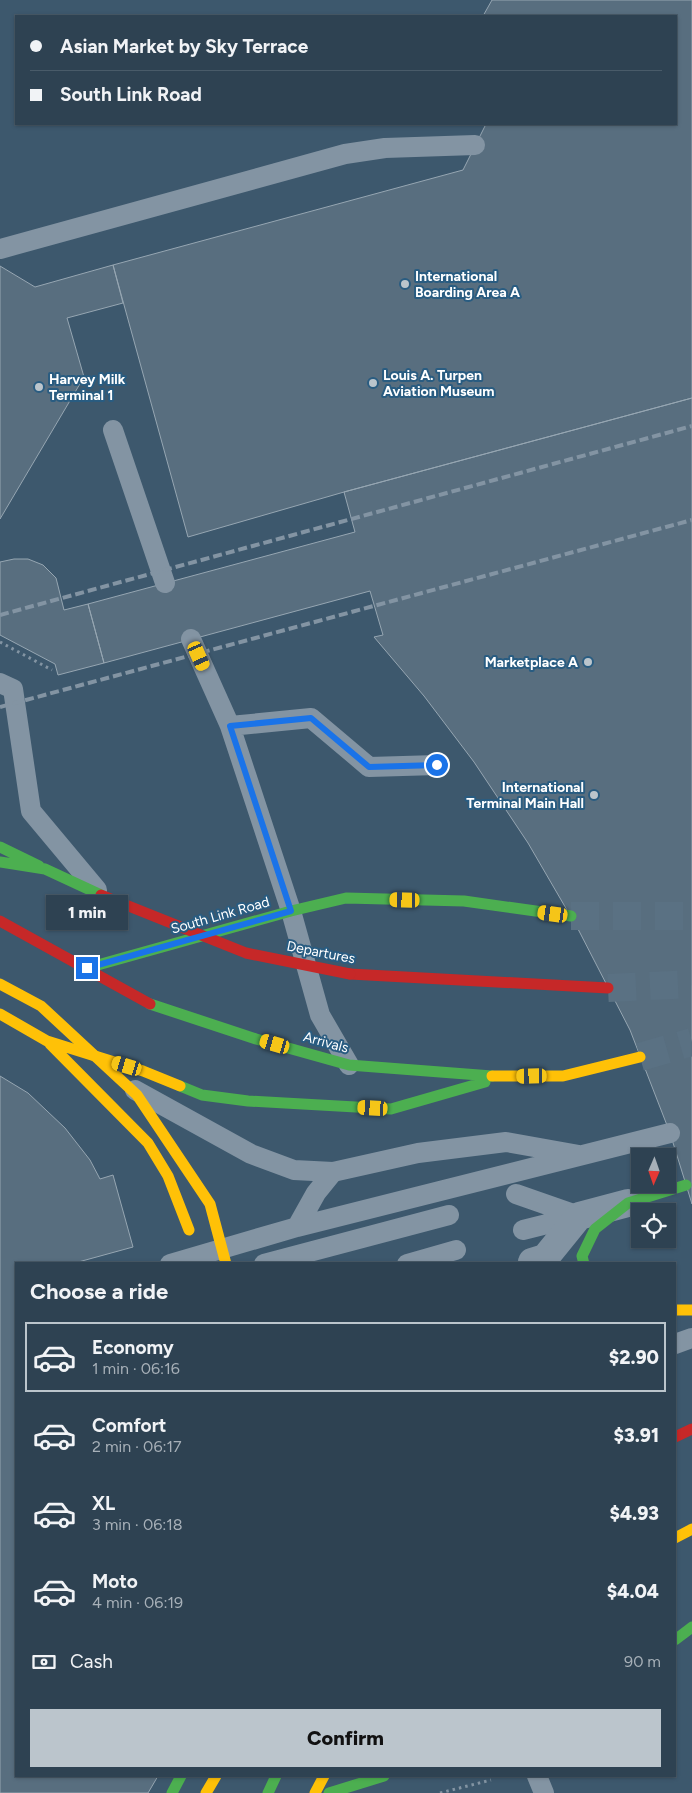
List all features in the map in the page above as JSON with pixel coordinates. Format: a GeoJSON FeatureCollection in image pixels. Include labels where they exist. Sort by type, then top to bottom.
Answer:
{"type":"FeatureCollection","features":[{"type":"Feature","properties":{"kind":"main road","name":"Departures"},"geometry":{"type":"LineString","coordinates":[[0,846],[101,895],[246,953],[350,974],[608,988]]}},
{"type":"Feature","properties":{"kind":"main road","name":"Departures"},"geometry":{"type":"LineString","coordinates":[[0,862],[45,869]]}},
{"type":"Feature","properties":{"kind":"main road","name":"South Link Road"},"geometry":{"type":"LineString","coordinates":[[87,968],[291,911],[346,898],[464,901],[571,916]]}},
{"type":"Feature","properties":{"kind":"main road","name":"Arrivals"},"geometry":{"type":"LineString","coordinates":[[0,921],[154,1006],[350,1065],[501,1077],[563,1076],[640,1058]]}},
{"type":"Feature","properties":{"kind":"main road"},"geometry":{"type":"LineString","coordinates":[[0,984],[41,1006],[138,1095],[210,1204],[225,1262]]}},
{"type":"Feature","properties":{"kind":"main road"},"geometry":{"type":"LineString","coordinates":[[0,1014],[47,1041],[143,1071],[202,1095],[248,1101],[391,1109],[501,1077]]}},
{"type":"Feature","properties":{"kind":"main road"},"geometry":{"type":"LineString","coordinates":[[47,1041],[148,1143],[168,1176],[188,1230]]}},
{"type":"Feature","properties":{"kind":"main road"},"geometry":{"type":"LineString","coordinates":[[584,1262],[582,1256],[596,1230],[628,1203],[686,1185]]}},
{"type":"Feature","properties":{"kind":"main road"},"geometry":{"type":"LineString","coordinates":[[676,1537],[690,1530]]}},
{"type":"Feature","properties":{"kind":"main road"},"geometry":{"type":"LineString","coordinates":[[676,1639],[692,1627]]}},
{"type":"Feature","properties":{"kind":"main road"},"geometry":{"type":"LineString","coordinates":[[172,1793],[180,1777]]}},
{"type":"Feature","properties":{"kind":"main road"},"geometry":{"type":"LineString","coordinates":[[206,1793],[215,1777]]}},
{"type":"Feature","properties":{"kind":"main road"},"geometry":{"type":"LineString","coordinates":[[268,1793],[276,1777]]}},
{"type":"Feature","properties":{"kind":"main road"},"geometry":{"type":"LineString","coordinates":[[315,1793],[323,1777]]}},
{"type":"Feature","properties":{"kind":"main road"},"geometry":{"type":"LineString","coordinates":[[329,1793],[381,1777]]}},
{"type":"Feature","properties":{"kind":"street"},"geometry":{"type":"LineString","coordinates":[[532,1262],[545,1258],[579,1216],[628,1203]]}},
{"type":"Feature","properties":{"kind":"lane"},"geometry":{"type":"LineString","coordinates":[[0,249],[345,154],[385,148],[475,144]]}},
{"type":"Feature","properties":{"kind":"lane"},"geometry":{"type":"LineString","coordinates":[[113,430],[165,583]]}},
{"type":"Feature","properties":{"kind":"lane"},"geometry":{"type":"LineString","coordinates":[[191,639],[230,726],[291,911],[320,1015],[350,1065]]}},
{"type":"Feature","properties":{"kind":"lane"},"geometry":{"type":"LineString","coordinates":[[0,683],[13,689],[31,811],[101,895]]}},
{"type":"Feature","properties":{"kind":"lane"},"geometry":{"type":"LineString","coordinates":[[230,726],[311,718],[369,767],[437,765]]}},
{"type":"Feature","properties":{"kind":"lane"},"geometry":{"type":"LineString","coordinates":[[47,1041],[251,1154],[294,1170],[333,1172],[418,1153],[506,1142],[579,1155]]}},
{"type":"Feature","properties":{"kind":"lane"},"geometry":{"type":"LineString","coordinates":[[177,1262],[297,1227],[670,1133]]}},
{"type":"Feature","properties":{"kind":"lane"},"geometry":{"type":"LineString","coordinates":[[297,1227],[316,1193],[333,1172]]}},
{"type":"Feature","properties":{"kind":"lane"},"geometry":{"type":"LineString","coordinates":[[516,1194],[579,1216]]}},
{"type":"Feature","properties":{"kind":"lane"},"geometry":{"type":"LineString","coordinates":[[272,1262],[448,1215]]}},
{"type":"Feature","properties":{"kind":"lane"},"geometry":{"type":"LineString","coordinates":[[523,1230],[579,1216]]}},
{"type":"Feature","properties":{"kind":"lane"},"geometry":{"type":"LineString","coordinates":[[414,1262],[456,1250]]}},
{"type":"Feature","properties":{"kind":"lane"},"geometry":{"type":"LineString","coordinates":[[676,1344],[692,1338]]}},
{"type":"Feature","properties":{"kind":"lane"},"geometry":{"type":"LineString","coordinates":[[537,1777],[544,1793]]}},
{"type":"Feature","properties":{"kind":"path"},"geometry":{"type":"LineString","coordinates":[[0,642],[52,670]]}},
{"type":"Feature","properties":{"kind":"path"},"geometry":{"type":"LineString","coordinates":[[440,1793],[491,1780]]}},
{"type":"Feature","properties":{"kind":"building","name":"International Boarding Area A"},"geometry":{"type":"Polygon","coordinates":[[[492,0],[692,0],[692,398],[344,492],[188,537],[113,265],[463,170],[486,125],[677,125],[677,15],[484,15],[492,0]]]}},
{"type":"Feature","properties":{"kind":"building","name":"Harvey Milk Terminal 1"},"geometry":{"type":"Polygon","coordinates":[[[113,265],[123,303],[67,318],[84,377],[0,519],[0,266],[35,287],[113,265]]]}},
{"type":"Feature","properties":{"kind":"building","name":"International Terminal Main Hall"},"geometry":{"type":"Polygon","coordinates":[[[692,398],[692,1204],[676,1148],[630,1030],[578,929],[528,843],[474,762],[424,696],[374,637],[383,635],[370,591],[104,663],[88,604],[355,532],[344,492],[692,398]]]}},
{"type":"Feature","properties":{"kind":"building"},"geometry":{"type":"Polygon","coordinates":[[[28,559],[43,565],[56,578],[64,610],[88,604],[104,663],[58,675],[55,664],[0,635],[0,562],[28,559]]]}},
{"type":"Feature","properties":{"kind":"building"},"geometry":{"type":"Polygon","coordinates":[[[0,1076],[28,1093],[65,1128],[90,1160],[100,1179],[113,1175],[133,1247],[78,1262],[15,1262],[15,1777],[157,1777],[148,1793],[0,1793],[0,1076]]]}},
{"type":"Feature","properties":{"kind":"tunnel"},"geometry":{"type":"LineString","coordinates":[[571,916],[692,916]]}},
{"type":"Feature","properties":{"kind":"tunnel"},"geometry":{"type":"LineString","coordinates":[[608,988],[692,984]]}},
{"type":"Feature","properties":{"kind":"tunnel"},"geometry":{"type":"LineString","coordinates":[[640,1057],[692,1042]]}},
{"type":"Feature","properties":{"kind":"railway"},"geometry":{"type":"LineString","coordinates":[[0,615],[692,426]]}},
{"type":"Feature","properties":{"kind":"railway"},"geometry":{"type":"LineString","coordinates":[[0,707],[692,520]]}},
{"type":"Feature","properties":{"kind":"traffic: fast"},"geometry":{"type":"LineString","coordinates":[[0,847],[39,866]]}},
{"type":"Feature","properties":{"kind":"traffic: fast"},"geometry":{"type":"LineString","coordinates":[[0,862],[45,869],[101,895]]}},
{"type":"Feature","properties":{"kind":"traffic: fast"},"geometry":{"type":"LineString","coordinates":[[87,968],[291,911],[346,898],[464,901],[571,916]]}},
{"type":"Feature","properties":{"kind":"traffic: fast"},"geometry":{"type":"LineString","coordinates":[[150,1004],[256,1039],[349,1065],[492,1076]]}},
{"type":"Feature","properties":{"kind":"traffic: fast"},"geometry":{"type":"LineString","coordinates":[[180,1086],[202,1095],[248,1101],[391,1109],[485,1082]]}},
{"type":"Feature","properties":{"kind":"traffic: fast"},"geometry":{"type":"LineString","coordinates":[[584,1262],[582,1256],[595,1229],[628,1203],[686,1185]]}},
{"type":"Feature","properties":{"kind":"traffic: fast"},"geometry":{"type":"LineString","coordinates":[[676,1639],[692,1627]]}},
{"type":"Feature","properties":{"kind":"traffic: fast"},"geometry":{"type":"LineString","coordinates":[[172,1793],[180,1777]]}},
{"type":"Feature","properties":{"kind":"traffic: fast"},"geometry":{"type":"LineString","coordinates":[[268,1793],[276,1777]]}},
{"type":"Feature","properties":{"kind":"traffic: fast"},"geometry":{"type":"LineString","coordinates":[[329,1793],[381,1777]]}},
{"type":"Feature","properties":{"kind":"traffic: slow"},"geometry":{"type":"LineString","coordinates":[[0,984],[41,1006],[137,1095],[210,1204],[225,1262]]}},
{"type":"Feature","properties":{"kind":"traffic: slow"},"geometry":{"type":"LineString","coordinates":[[0,1014],[47,1041],[143,1071],[180,1086]]}},
{"type":"Feature","properties":{"kind":"traffic: slow"},"geometry":{"type":"LineString","coordinates":[[50,1044],[148,1143],[168,1176],[189,1230]]}},
{"type":"Feature","properties":{"kind":"traffic: slow"},"geometry":{"type":"LineString","coordinates":[[492,1076],[563,1076],[640,1057]]}},
{"type":"Feature","properties":{"kind":"traffic: slow"},"geometry":{"type":"LineString","coordinates":[[676,1310],[692,1310]]}},
{"type":"Feature","properties":{"kind":"traffic: slow"},"geometry":{"type":"LineString","coordinates":[[676,1537],[692,1529]]}},
{"type":"Feature","properties":{"kind":"traffic: slow"},"geometry":{"type":"LineString","coordinates":[[206,1793],[215,1777]]}},
{"type":"Feature","properties":{"kind":"traffic: slow"},"geometry":{"type":"LineString","coordinates":[[315,1793],[323,1777]]}},
{"type":"Feature","properties":{"kind":"traffic: jam"},"geometry":{"type":"LineString","coordinates":[[101,895],[246,953],[350,974]]}},
{"type":"Feature","properties":{"kind":"traffic: jam"},"geometry":{"type":"LineString","coordinates":[[0,921],[150,1004]]}},
{"type":"Feature","properties":{"kind":"traffic: jam"},"geometry":{"type":"LineString","coordinates":[[350,974],[608,988]]}},
{"type":"Feature","properties":{"kind":"traffic: jam"},"geometry":{"type":"LineString","coordinates":[[676,1437],[692,1429]]}},
{"type":"Feature","properties":{"kind":"place","name":"International Boarding Area A"},"geometry":{"type":"Point","coordinates":[405,284]}},
{"type":"Feature","properties":{"kind":"place","name":"Louis A. Turpen Aviation Museum"},"geometry":{"type":"Point","coordinates":[373,383]}},
{"type":"Feature","properties":{"kind":"place","name":"Harvey Milk Terminal 1"},"geometry":{"type":"Point","coordinates":[39,387]}},
{"type":"Feature","properties":{"kind":"place","name":"Marketplace A"},"geometry":{"type":"Point","coordinates":[588,662]}},
{"type":"Feature","properties":{"kind":"place","name":"International Terminal Main Hall"},"geometry":{"type":"Point","coordinates":[594,795]}},
{"type":"Feature","properties":{"kind":"route"},"geometry":{"type":"LineString","coordinates":[[87,968],[291,911],[230,726],[311,718],[369,767],[437,765]]}}]}
